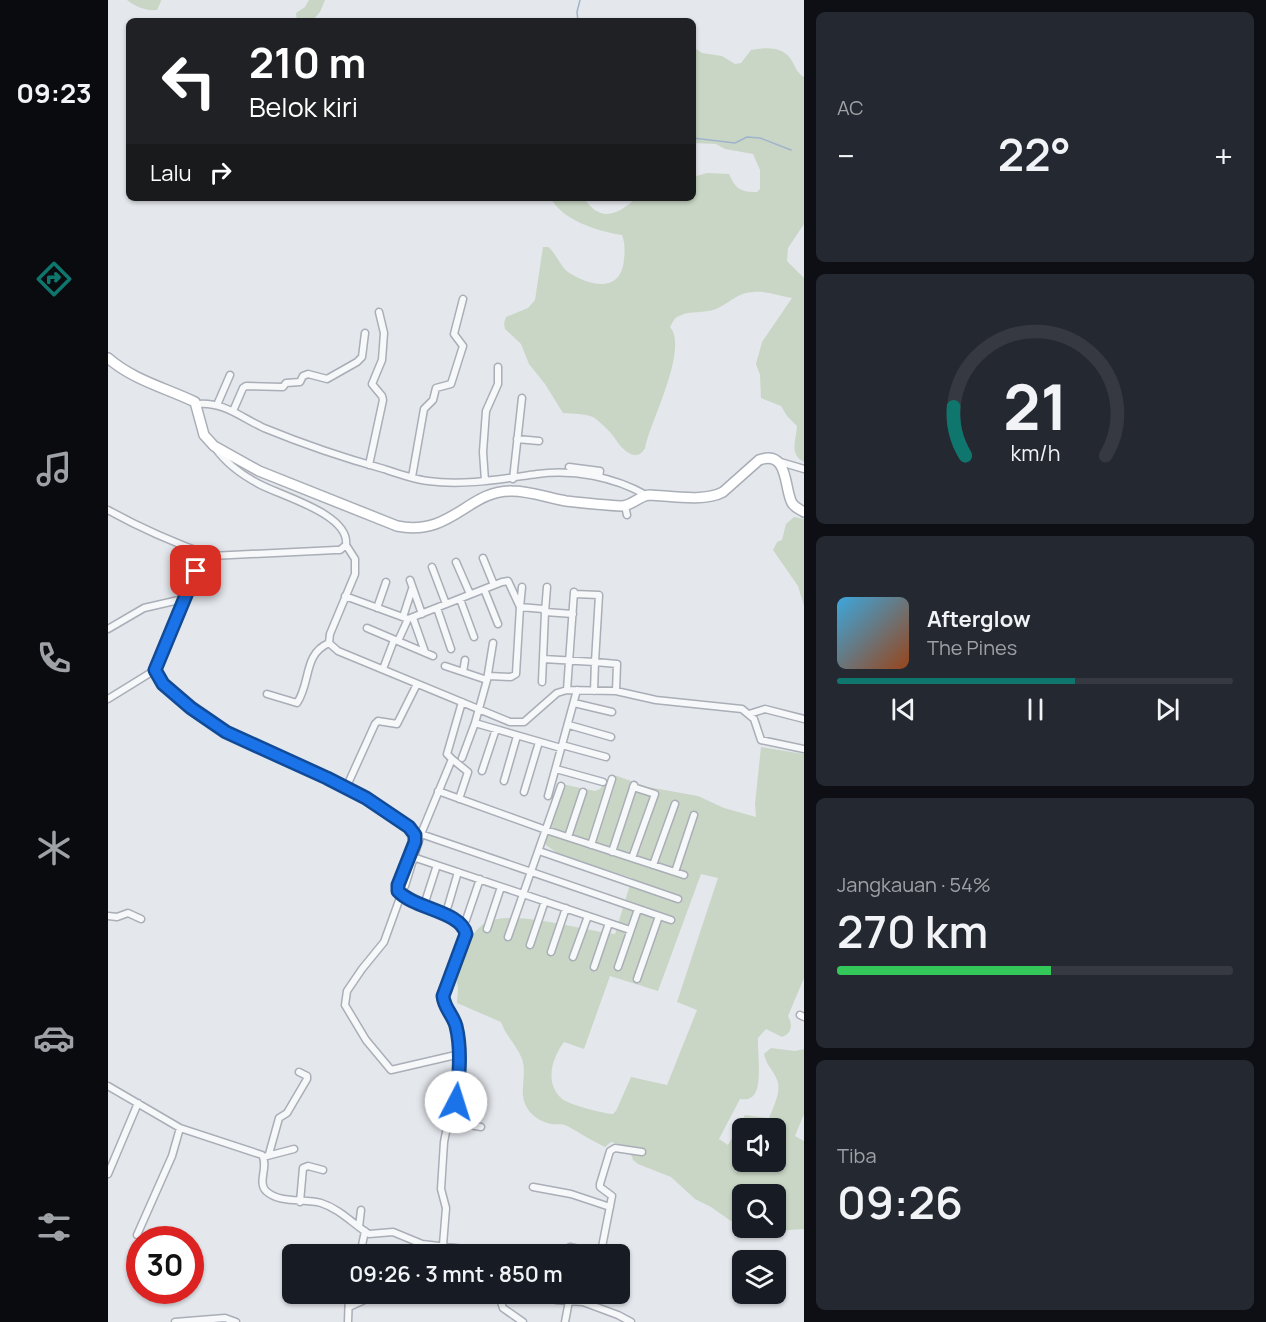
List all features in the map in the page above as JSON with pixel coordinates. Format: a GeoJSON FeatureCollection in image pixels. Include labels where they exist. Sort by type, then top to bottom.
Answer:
{"type":"FeatureCollection","features":[{"type":"Feature","properties":{"kind":"street"},"geometry":{"type":"LineString","coordinates":[[412,477],[424,409],[433,400],[436,388],[451,384],[463,347],[454,334],[463,299]]}},
{"type":"Feature","properties":{"kind":"street"},"geometry":{"type":"LineString","coordinates":[[369,465],[383,400],[372,384],[382,360],[384,333],[380,312]]}},
{"type":"Feature","properties":{"kind":"street"},"geometry":{"type":"LineString","coordinates":[[232,411],[246,386],[282,387],[286,383],[300,382],[303,376],[308,374],[327,379],[341,372],[362,357],[364,333]]}},
{"type":"Feature","properties":{"kind":"street"},"geometry":{"type":"LineString","coordinates":[[108,358],[117,366],[142,380],[197,404],[217,405],[262,427],[325,451],[429,481],[485,481],[537,474],[600,471],[599,477],[646,495],[688,497],[717,495],[723,492],[764,458],[804,469]]}},
{"type":"Feature","properties":{"kind":"street"},"geometry":{"type":"LineString","coordinates":[[485,481],[483,452],[486,411],[498,384],[498,367]]}},
{"type":"Feature","properties":{"kind":"street"},"geometry":{"type":"LineString","coordinates":[[217,405],[230,375]]}},
{"type":"Feature","properties":{"kind":"street"},"geometry":{"type":"LineString","coordinates":[[513,479],[522,398]]}},
{"type":"Feature","properties":{"kind":"street"},"geometry":{"type":"LineString","coordinates":[[197,404],[204,435],[236,468],[258,484],[322,512],[344,531],[346,545],[355,559],[356,567],[335,619],[329,643]]}},
{"type":"Feature","properties":{"kind":"street"},"geometry":{"type":"LineString","coordinates":[[517,439],[539,441]]}},
{"type":"Feature","properties":{"kind":"street"},"geometry":{"type":"LineString","coordinates":[[214,446],[259,471],[379,519],[408,528],[419,529],[438,524],[489,496],[503,491],[514,490],[626,511],[646,495]]}},
{"type":"Feature","properties":{"kind":"street"},"geometry":{"type":"LineString","coordinates":[[773,460],[785,472],[793,504],[804,512]]}},
{"type":"Feature","properties":{"kind":"street"},"geometry":{"type":"LineString","coordinates":[[568,467],[585,471]]}},
{"type":"Feature","properties":{"kind":"street"},"geometry":{"type":"LineString","coordinates":[[108,510],[159,537],[211,556],[340,550],[346,545]]}},
{"type":"Feature","properties":{"kind":"street"},"geometry":{"type":"LineString","coordinates":[[108,699],[155,670],[183,599],[199,566],[211,556]]}},
{"type":"Feature","properties":{"kind":"street"},"geometry":{"type":"LineString","coordinates":[[483,558],[494,585]]}},
{"type":"Feature","properties":{"kind":"street"},"geometry":{"type":"LineString","coordinates":[[456,562],[470,594]]}},
{"type":"Feature","properties":{"kind":"street"},"geometry":{"type":"LineString","coordinates":[[432,567],[446,604]]}},
{"type":"Feature","properties":{"kind":"street"},"geometry":{"type":"LineString","coordinates":[[410,580],[422,614]]}},
{"type":"Feature","properties":{"kind":"street"},"geometry":{"type":"LineString","coordinates":[[377,608],[386,582]]}},
{"type":"Feature","properties":{"kind":"street"},"geometry":{"type":"LineString","coordinates":[[345,596],[408,618],[494,585],[508,582],[520,607]]}},
{"type":"Feature","properties":{"kind":"street"},"geometry":{"type":"LineString","coordinates":[[445,666],[487,678],[511,677],[516,674],[522,587]]}},
{"type":"Feature","properties":{"kind":"street"},"geometry":{"type":"LineString","coordinates":[[383,669],[408,618],[412,588]]}},
{"type":"Feature","properties":{"kind":"street"},"geometry":{"type":"LineString","coordinates":[[542,682],[547,588]]}},
{"type":"Feature","properties":{"kind":"street"},"geometry":{"type":"LineString","coordinates":[[484,589],[498,624]]}},
{"type":"Feature","properties":{"kind":"street"},"geometry":{"type":"LineString","coordinates":[[567,690],[574,592],[599,596],[594,691]]}},
{"type":"Feature","properties":{"kind":"street"},"geometry":{"type":"LineString","coordinates":[[108,628],[144,608],[183,599]]}},
{"type":"Feature","properties":{"kind":"street"},"geometry":{"type":"LineString","coordinates":[[460,599],[474,637]]}},
{"type":"Feature","properties":{"kind":"street"},"geometry":{"type":"LineString","coordinates":[[520,607],[573,614]]}},
{"type":"Feature","properties":{"kind":"street"},"geometry":{"type":"LineString","coordinates":[[437,608],[451,649]]}},
{"type":"Feature","properties":{"kind":"street"},"geometry":{"type":"LineString","coordinates":[[408,618],[425,652]]}},
{"type":"Feature","properties":{"kind":"street"},"geometry":{"type":"LineString","coordinates":[[367,628],[433,656]]}},
{"type":"Feature","properties":{"kind":"street"},"geometry":{"type":"LineString","coordinates":[[329,643],[338,651],[510,722],[524,722],[550,698],[567,690],[616,691],[656,700],[742,709],[757,725],[761,740],[804,749]]}},
{"type":"Feature","properties":{"kind":"street"},"geometry":{"type":"LineString","coordinates":[[267,694],[297,703],[302,694],[312,655],[321,646],[329,643]]}},
{"type":"Feature","properties":{"kind":"street"},"geometry":{"type":"LineString","coordinates":[[462,758],[475,723],[487,678],[493,643]]}},
{"type":"Feature","properties":{"kind":"street"},"geometry":{"type":"LineString","coordinates":[[543,659],[617,664],[616,691]]}},
{"type":"Feature","properties":{"kind":"street"},"geometry":{"type":"LineString","coordinates":[[463,672],[465,660]]}},
{"type":"Feature","properties":{"kind":"street"},"geometry":{"type":"LineString","coordinates":[[155,670],[163,684],[191,708],[226,732],[366,798],[409,827],[415,838],[405,886]]}},
{"type":"Feature","properties":{"kind":"street"},"geometry":{"type":"LineString","coordinates":[[346,788],[375,723],[378,721],[397,724],[417,684]]}},
{"type":"Feature","properties":{"kind":"street"},"geometry":{"type":"LineString","coordinates":[[548,796],[577,690]]}},
{"type":"Feature","properties":{"kind":"street"},"geometry":{"type":"LineString","coordinates":[[459,799],[468,772],[447,754],[462,702]]}},
{"type":"Feature","properties":{"kind":"street"},"geometry":{"type":"LineString","coordinates":[[574,703],[612,712]]}},
{"type":"Feature","properties":{"kind":"street"},"geometry":{"type":"LineString","coordinates":[[749,714],[765,710],[804,719]]}},
{"type":"Feature","properties":{"kind":"street"},"geometry":{"type":"LineString","coordinates":[[475,723],[540,742],[606,757]]}},
{"type":"Feature","properties":{"kind":"street"},"geometry":{"type":"LineString","coordinates":[[569,725],[611,737]]}},
{"type":"Feature","properties":{"kind":"street"},"geometry":{"type":"LineString","coordinates":[[482,771],[495,729]]}},
{"type":"Feature","properties":{"kind":"street"},"geometry":{"type":"LineString","coordinates":[[504,781],[517,736]]}},
{"type":"Feature","properties":{"kind":"street"},"geometry":{"type":"LineString","coordinates":[[524,792],[540,742]]}},
{"type":"Feature","properties":{"kind":"street"},"geometry":{"type":"LineString","coordinates":[[443,1244],[446,1208],[441,1197],[444,1134],[454,1115],[460,1054],[456,1026],[445,1006],[443,996],[466,930],[458,921],[401,895],[398,888],[452,759]]}},
{"type":"Feature","properties":{"kind":"street"},"geometry":{"type":"LineString","coordinates":[[556,769],[603,782]]}},
{"type":"Feature","properties":{"kind":"street"},"geometry":{"type":"LineString","coordinates":[[591,845],[612,779]]}},
{"type":"Feature","properties":{"kind":"street"},"geometry":{"type":"LineString","coordinates":[[508,937],[561,786]]}},
{"type":"Feature","properties":{"kind":"street"},"geometry":{"type":"LineString","coordinates":[[612,852],[633,786],[655,794],[632,858]]}},
{"type":"Feature","properties":{"kind":"street"},"geometry":{"type":"LineString","coordinates":[[438,791],[546,830],[684,875]]}},
{"type":"Feature","properties":{"kind":"street"},"geometry":{"type":"LineString","coordinates":[[568,837],[584,792]]}},
{"type":"Feature","properties":{"kind":"street"},"geometry":{"type":"LineString","coordinates":[[653,865],[675,804]]}},
{"type":"Feature","properties":{"kind":"street"},"geometry":{"type":"LineString","coordinates":[[675,872],[694,815]]}},
{"type":"Feature","properties":{"kind":"street"},"geometry":{"type":"LineString","coordinates":[[421,834],[671,920]]}},
{"type":"Feature","properties":{"kind":"street"},"geometry":{"type":"LineString","coordinates":[[539,851],[678,899]]}},
{"type":"Feature","properties":{"kind":"street"},"geometry":{"type":"LineString","coordinates":[[412,857],[630,930]]}},
{"type":"Feature","properties":{"kind":"street"},"geometry":{"type":"LineString","coordinates":[[426,898],[437,865]]}},
{"type":"Feature","properties":{"kind":"street"},"geometry":{"type":"LineString","coordinates":[[448,906],[458,872]]}},
{"type":"Feature","properties":{"kind":"street"},"geometry":{"type":"LineString","coordinates":[[466,920],[480,879]]}},
{"type":"Feature","properties":{"kind":"street"},"geometry":{"type":"LineString","coordinates":[[487,929],[501,887]]}},
{"type":"Feature","properties":{"kind":"street"},"geometry":{"type":"LineString","coordinates":[[401,895],[384,942],[346,991],[345,1005],[366,1040],[391,1070],[460,1054]]}},
{"type":"Feature","properties":{"kind":"street"},"geometry":{"type":"LineString","coordinates":[[530,945],[545,901]]}},
{"type":"Feature","properties":{"kind":"street"},"geometry":{"type":"LineString","coordinates":[[551,952],[566,909]]}},
{"type":"Feature","properties":{"kind":"street"},"geometry":{"type":"LineString","coordinates":[[618,967],[638,909]]}},
{"type":"Feature","properties":{"kind":"street"},"geometry":{"type":"LineString","coordinates":[[108,916],[117,917],[127,913],[141,919]]}},
{"type":"Feature","properties":{"kind":"street"},"geometry":{"type":"LineString","coordinates":[[573,957],[588,916]]}},
{"type":"Feature","properties":{"kind":"street"},"geometry":{"type":"LineString","coordinates":[[637,979],[659,916]]}},
{"type":"Feature","properties":{"kind":"street"},"geometry":{"type":"LineString","coordinates":[[594,967],[609,923]]}},
{"type":"Feature","properties":{"kind":"street"},"geometry":{"type":"LineString","coordinates":[[299,1072],[307,1078],[287,1113],[279,1118],[266,1156],[263,1183],[265,1190],[300,1202],[320,1203],[335,1209],[372,1235],[393,1232],[422,1244]]}},
{"type":"Feature","properties":{"kind":"street"},"geometry":{"type":"LineString","coordinates":[[108,1086],[180,1128],[266,1156],[294,1149]]}},
{"type":"Feature","properties":{"kind":"street"},"geometry":{"type":"LineString","coordinates":[[108,1174],[138,1103]]}},
{"type":"Feature","properties":{"kind":"street"},"geometry":{"type":"LineString","coordinates":[[451,1120],[481,1127]]}},
{"type":"Feature","properties":{"kind":"street"},"geometry":{"type":"LineString","coordinates":[[141,1226],[172,1156],[180,1128]]}},
{"type":"Feature","properties":{"kind":"street"},"geometry":{"type":"LineString","coordinates":[[601,1244],[611,1194],[600,1186],[610,1150],[615,1148],[642,1152]]}},
{"type":"Feature","properties":{"kind":"street"},"geometry":{"type":"LineString","coordinates":[[300,1202],[303,1168],[308,1166],[323,1170]]}},
{"type":"Feature","properties":{"kind":"street"},"geometry":{"type":"LineString","coordinates":[[533,1187],[571,1194],[610,1207]]}},
{"type":"Feature","properties":{"kind":"street"},"geometry":{"type":"LineString","coordinates":[[359,1227],[361,1210]]}},
{"type":"Feature","properties":{"kind":"street"},"geometry":{"type":"LineString","coordinates":[[362,1244],[365,1231]]}},
{"type":"Feature","properties":{"kind":"street"},"geometry":{"type":"LineString","coordinates":[[348,1322],[349,1307],[355,1304]]}},
{"type":"Feature","properties":{"kind":"street"},"geometry":{"type":"LineString","coordinates":[[502,1304],[503,1308],[523,1322]]}},
{"type":"Feature","properties":{"kind":"street"},"geometry":{"type":"LineString","coordinates":[[565,1322],[574,1304]]}},
{"type":"Feature","properties":{"kind":"street"},"geometry":{"type":"LineString","coordinates":[[590,1304],[631,1322]]}},
{"type":"Feature","properties":{"kind":"street"},"geometry":{"type":"LineString","coordinates":[[175,1322],[225,1318],[236,1322]]}},
{"type":"Feature","properties":{"kind":"green space"},"geometry":{"type":"Polygon","coordinates":[[[127,0],[161,1],[157,10],[153,10],[141,8],[127,0]]]}},
{"type":"Feature","properties":{"kind":"green space"},"geometry":{"type":"Polygon","coordinates":[[[309,0],[325,0],[315,18],[297,18],[296,13],[305,7],[309,0]]]}},
{"type":"Feature","properties":{"kind":"green space"},"geometry":{"type":"Polygon","coordinates":[[[763,48],[779,50],[789,56],[798,72],[804,77],[804,224],[788,248],[787,261],[804,278],[804,462],[799,459],[795,451],[797,426],[781,406],[761,398],[760,375],[756,364],[762,342],[792,298],[764,292],[748,292],[716,309],[683,314],[676,318],[670,327],[675,337],[672,368],[645,448],[638,455],[625,451],[612,434],[593,417],[563,413],[529,364],[521,344],[505,329],[506,317],[528,308],[535,300],[543,247],[551,250],[568,272],[586,281],[604,284],[611,282],[622,270],[625,250],[622,235],[582,224],[563,213],[553,201],[586,201],[596,211],[609,214],[623,209],[632,201],[696,201],[696,176],[707,173],[729,174],[736,186],[747,192],[757,192],[760,189],[760,170],[753,154],[725,149],[716,144],[696,143],[696,49],[702,53],[722,56],[735,64],[741,63],[751,50],[763,48]]]}},
{"type":"Feature","properties":{"kind":"green space"},"geometry":{"type":"Polygon","coordinates":[[[794,517],[804,519],[804,606],[798,586],[773,550],[777,542],[782,540],[786,524],[794,517]]]}},
{"type":"Feature","properties":{"kind":"green space"},"geometry":{"type":"Polygon","coordinates":[[[761,747],[804,754],[804,978],[788,1016],[791,1023],[790,1031],[782,1037],[766,1029],[758,1038],[757,1088],[750,1098],[740,1099],[719,1139],[728,1145],[732,1138],[732,1172],[786,1172],[786,1118],[769,1118],[776,1099],[778,1084],[764,1054],[771,1048],[795,1051],[804,1049],[804,1114],[795,1136],[804,1141],[804,1229],[786,1230],[786,1184],[732,1184],[732,1222],[695,1199],[671,1177],[638,1164],[633,1160],[628,1147],[611,1142],[605,1147],[567,1126],[546,1123],[532,1115],[524,1101],[522,1059],[501,1022],[457,1003],[456,979],[459,968],[474,933],[485,923],[497,919],[529,919],[615,934],[632,878],[560,855],[546,845],[542,834],[562,784],[595,791],[600,789],[610,776],[617,776],[648,787],[698,796],[724,808],[756,817],[755,804],[761,747]],[[701,874],[658,991],[610,976],[584,1049],[564,1042],[556,1055],[552,1070],[553,1086],[562,1099],[586,1108],[613,1114],[631,1077],[667,1085],[697,1010],[677,1002],[718,878],[701,874]]]}},
{"type":"Feature","properties":{"kind":"green space"},"geometry":{"type":"Polygon","coordinates":[[[745,1115],[769,1118],[743,1118],[745,1115]]]}},
{"type":"Feature","properties":{"kind":"waterway"},"geometry":{"type":"LineString","coordinates":[[578,18],[580,0]]}},
{"type":"Feature","properties":{"kind":"waterway"},"geometry":{"type":"LineString","coordinates":[[696,138],[735,143],[747,137],[760,138],[791,150]]}},
{"type":"Feature","properties":{"kind":"route"},"geometry":{"type":"LineString","coordinates":[[196,571],[155,670],[163,684],[191,708],[226,732],[366,798],[409,827],[415,835],[415,842],[398,885],[398,891],[415,902],[462,923],[466,930],[443,996],[445,1006],[456,1026],[460,1054],[456,1102]]}}]}
